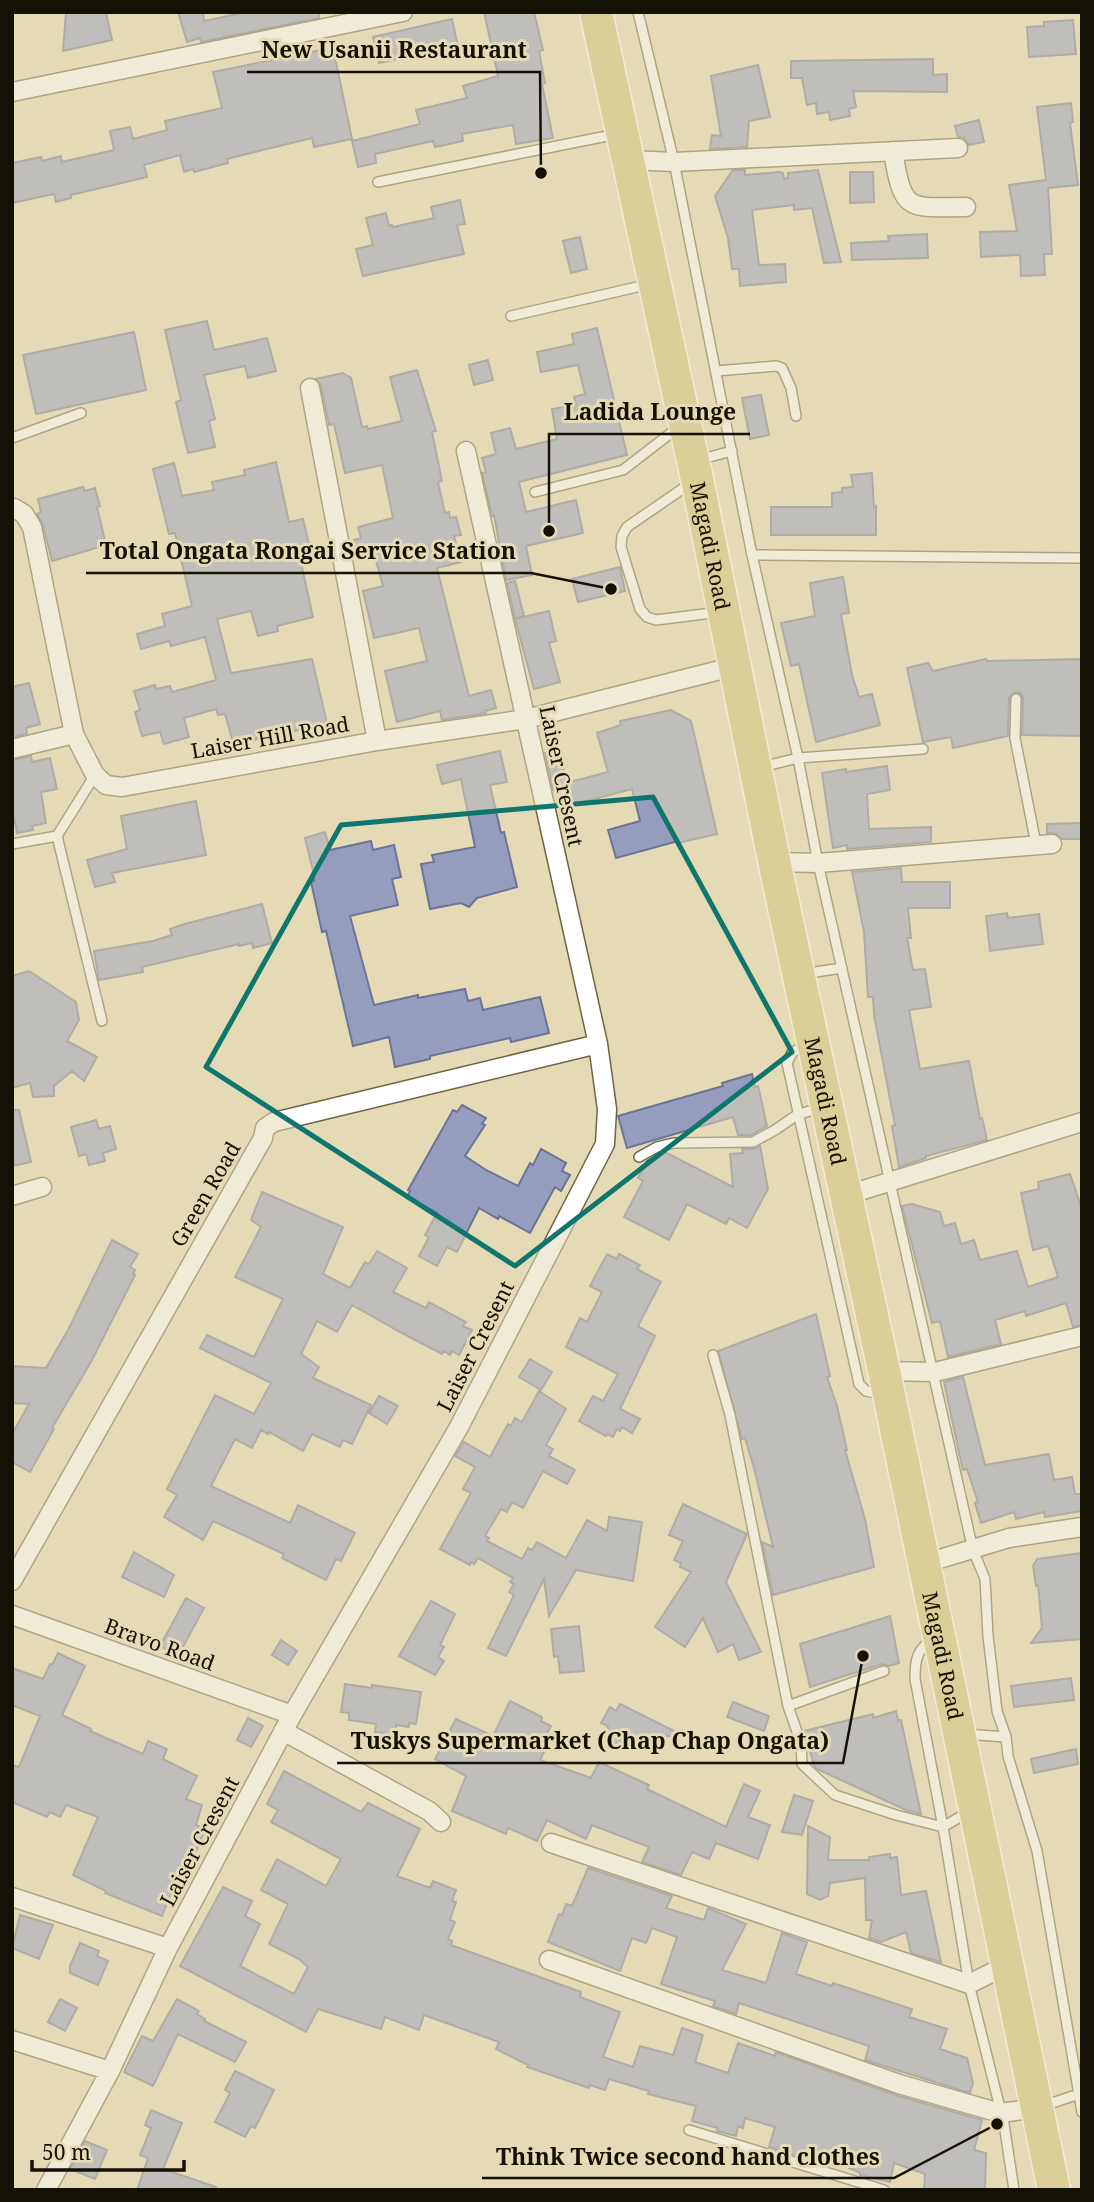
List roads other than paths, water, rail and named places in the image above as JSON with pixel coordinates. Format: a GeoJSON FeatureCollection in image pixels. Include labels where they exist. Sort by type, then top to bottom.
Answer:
{"type":"FeatureCollection","features":[{"type":"Feature","properties":{"kind":"highway","name":"Magadi Road"},"geometry":{"type":"LineString","coordinates":[[596,12],[656,283],[813,1040],[821,1130],[847,1195],[1054,2190]]}},
{"type":"Feature","properties":{"kind":"street"},"geometry":{"type":"LineString","coordinates":[[12,92],[403,12]]}},
{"type":"Feature","properties":{"kind":"street"},"geometry":{"type":"LineString","coordinates":[[626,146],[674,162],[958,148]]}},
{"type":"Feature","properties":{"kind":"street"},"geometry":{"type":"LineString","coordinates":[[893,151],[898,181],[906,199],[917,207],[967,207]]}},
{"type":"Feature","properties":{"kind":"street"},"geometry":{"type":"LineString","coordinates":[[310,388],[377,741]]}},
{"type":"Feature","properties":{"kind":"street","name":"Laiser Cresent"},"geometry":{"type":"LineString","coordinates":[[46,2190],[110,2071],[169,1948],[287,1723],[459,1427],[604,1144],[607,1109],[598,1044],[466,451]]}},
{"type":"Feature","properties":{"kind":"street"},"geometry":{"type":"LineString","coordinates":[[12,509],[24,514],[32,527],[74,734],[95,775]]}},
{"type":"Feature","properties":{"kind":"street","name":"Laiser Hill Road"},"geometry":{"type":"LineString","coordinates":[[95,775],[106,785],[122,787],[377,741],[526,719],[736,666]]}},
{"type":"Feature","properties":{"kind":"street"},"geometry":{"type":"LineString","coordinates":[[12,749],[74,734]]}},
{"type":"Feature","properties":{"kind":"street"},"geometry":{"type":"LineString","coordinates":[[775,862],[818,863],[1044,844]]}},
{"type":"Feature","properties":{"kind":"street","name":"Green Road"},"geometry":{"type":"LineString","coordinates":[[12,1581],[263,1138],[265,1128],[274,1122],[598,1044]]}},
{"type":"Feature","properties":{"kind":"street"},"geometry":{"type":"LineString","coordinates":[[847,1195],[1082,1122]]}},
{"type":"Feature","properties":{"kind":"street"},"geometry":{"type":"LineString","coordinates":[[12,1196],[42,1187]]}},
{"type":"Feature","properties":{"kind":"street"},"geometry":{"type":"LineString","coordinates":[[887,1383],[1082,1336]]}},
{"type":"Feature","properties":{"kind":"street"},"geometry":{"type":"LineString","coordinates":[[923,1564],[1009,1538],[1082,1527]]}},
{"type":"Feature","properties":{"kind":"street","name":"Bravo Road"},"geometry":{"type":"LineString","coordinates":[[12,1615],[287,1723],[429,1811],[441,1822]]}},
{"type":"Feature","properties":{"kind":"street"},"geometry":{"type":"LineString","coordinates":[[551,1843],[969,1984],[1007,1965]]}},
{"type":"Feature","properties":{"kind":"street"},"geometry":{"type":"LineString","coordinates":[[12,1897],[169,1948]]}},
{"type":"Feature","properties":{"kind":"street"},"geometry":{"type":"LineString","coordinates":[[549,1960],[899,2084],[1000,2113],[1038,2108]]}},
{"type":"Feature","properties":{"kind":"street"},"geometry":{"type":"LineString","coordinates":[[12,2039],[110,2071]]}},
{"type":"Feature","properties":{"kind":"lane"},"geometry":{"type":"LineString","coordinates":[[638,12],[674,162],[752,555],[798,758],[818,863],[974,1550],[985,1579],[988,1636],[997,1710],[1040,1865],[1082,2112]]}},
{"type":"Feature","properties":{"kind":"lane"},"geometry":{"type":"LineString","coordinates":[[378,182],[626,146]]}},
{"type":"Feature","properties":{"kind":"lane"},"geometry":{"type":"LineString","coordinates":[[511,316],[656,283]]}},
{"type":"Feature","properties":{"kind":"lane"},"geometry":{"type":"LineString","coordinates":[[716,371],[776,366],[782,368],[791,388],[796,416]]}},
{"type":"Feature","properties":{"kind":"lane"},"geometry":{"type":"LineString","coordinates":[[12,438],[81,413]]}},
{"type":"Feature","properties":{"kind":"lane"},"geometry":{"type":"LineString","coordinates":[[535,492],[623,470],[685,423]]}},
{"type":"Feature","properties":{"kind":"lane"},"geometry":{"type":"LineString","coordinates":[[725,611],[656,620],[647,617],[640,609],[621,547],[622,536],[627,527],[695,470],[732,450]]}},
{"type":"Feature","properties":{"kind":"lane"},"geometry":{"type":"LineString","coordinates":[[752,555],[1082,558]]}},
{"type":"Feature","properties":{"kind":"lane"},"geometry":{"type":"LineString","coordinates":[[1016,699],[1014,738],[1044,844]]}},
{"type":"Feature","properties":{"kind":"lane"},"geometry":{"type":"LineString","coordinates":[[757,768],[798,758],[923,750]]}},
{"type":"Feature","properties":{"kind":"lane"},"geometry":{"type":"LineString","coordinates":[[95,775],[57,836],[102,1021]]}},
{"type":"Feature","properties":{"kind":"lane"},"geometry":{"type":"LineString","coordinates":[[12,844],[57,836]]}},
{"type":"Feature","properties":{"kind":"lane"},"geometry":{"type":"LineString","coordinates":[[799,974],[842,968]]}},
{"type":"Feature","properties":{"kind":"lane"},"geometry":{"type":"LineString","coordinates":[[813,1040],[792,1053],[787,1063],[797,1115],[821,1130],[859,1384],[866,1391],[887,1383]]}},
{"type":"Feature","properties":{"kind":"lane"},"geometry":{"type":"LineString","coordinates":[[797,1115],[821,1130]]}},
{"type":"Feature","properties":{"kind":"lane"},"geometry":{"type":"LineString","coordinates":[[639,1157],[657,1147],[674,1143],[753,1142],[797,1115]]}},
{"type":"Feature","properties":{"kind":"lane"},"geometry":{"type":"LineString","coordinates":[[713,1355],[730,1415],[788,1706],[801,1743],[802,1764],[835,1795],[896,1815],[943,1827],[974,1808]]}},
{"type":"Feature","properties":{"kind":"lane"},"geometry":{"type":"LineString","coordinates":[[938,1635],[924,1644],[919,1651],[915,1658],[915,1669],[969,1984],[1004,2124],[1014,2190]]}},
{"type":"Feature","properties":{"kind":"lane"},"geometry":{"type":"LineString","coordinates":[[788,1706],[884,1671]]}},
{"type":"Feature","properties":{"kind":"lane"},"geometry":{"type":"LineString","coordinates":[[958,1734],[1006,1737]]}},
{"type":"Feature","properties":{"kind":"lane"},"geometry":{"type":"LineString","coordinates":[[1038,2108],[1080,2093]]}},
{"type":"Feature","properties":{"kind":"lane"},"geometry":{"type":"LineString","coordinates":[[689,2130],[884,2190]]}},
{"type":"Feature","properties":{"kind":"place","name":"New Usanii Restaurant"},"geometry":{"type":"Point","coordinates":[541,173]}},
{"type":"Feature","properties":{"kind":"place","name":"Ladida Lounge"},"geometry":{"type":"Point","coordinates":[549,531]}},
{"type":"Feature","properties":{"kind":"place","name":"Total Ongata Rongai Service Station"},"geometry":{"type":"Point","coordinates":[611,589]}},
{"type":"Feature","properties":{"kind":"place","name":"Tuskys Supermarket (Chap Chap Ongata)"},"geometry":{"type":"Point","coordinates":[863,1656]}},
{"type":"Feature","properties":{"kind":"place","name":"Think Twice second hand clothes"},"geometry":{"type":"Point","coordinates":[997,2124]}}]}
